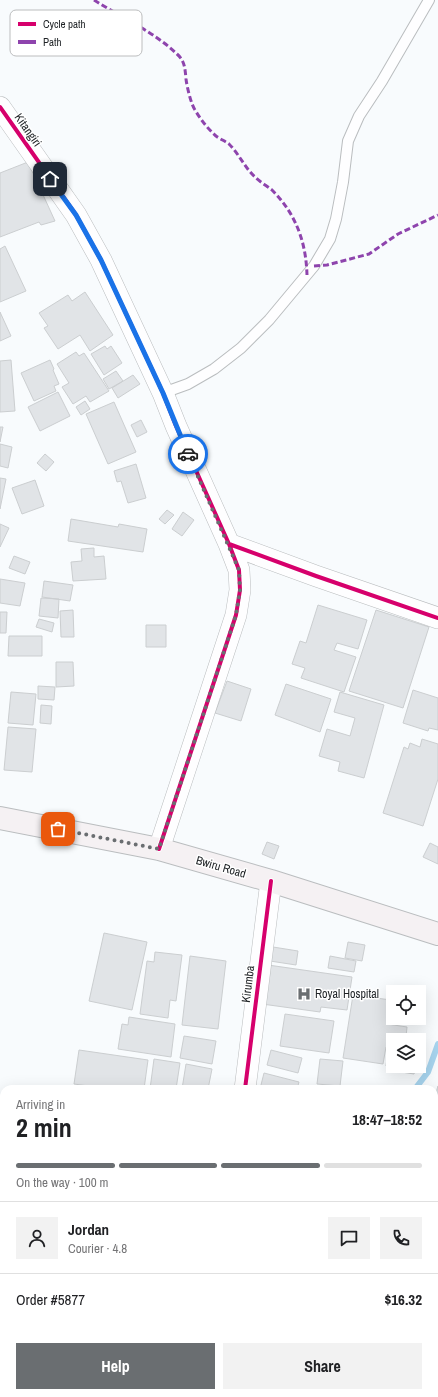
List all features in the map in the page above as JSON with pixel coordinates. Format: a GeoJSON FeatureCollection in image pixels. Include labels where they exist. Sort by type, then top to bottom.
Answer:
{"type":"FeatureCollection","features":[{"type":"Feature","properties":{"kind":"main road","name":"Bwiru Road"},"geometry":{"type":"LineString","coordinates":[[0,818],[159,849],[271,881],[438,934]]}},
{"type":"Feature","properties":{"kind":"street","name":"Kitangiri"},"geometry":{"type":"LineString","coordinates":[[0,107],[76,215],[101,260],[163,393],[239,570],[240,590],[236,615],[159,849]]}},
{"type":"Feature","properties":{"kind":"street"},"geometry":{"type":"LineString","coordinates":[[229,544],[438,618]]}},
{"type":"Feature","properties":{"kind":"street","name":"Kirumba"},"geometry":{"type":"LineString","coordinates":[[246,1085],[271,881]]}},
{"type":"Feature","properties":{"kind":"lane"},"geometry":{"type":"LineString","coordinates":[[163,393],[188,384],[214,369],[241,348],[269,320],[314,266],[330,239],[336,219],[344,182],[348,141],[359,116],[382,81],[429,0]]}},
{"type":"Feature","properties":{"kind":"building"},"geometry":{"type":"Polygon","coordinates":[[[28,162],[55,221],[41,225],[39,222],[0,237],[0,173],[28,162]]]}},
{"type":"Feature","properties":{"kind":"building"},"geometry":{"type":"Polygon","coordinates":[[[5,246],[26,291],[0,302],[0,249],[5,246]]]}},
{"type":"Feature","properties":{"kind":"building"},"geometry":{"type":"Polygon","coordinates":[[[85,292],[113,335],[90,351],[80,335],[58,349],[44,328],[48,326],[39,313],[68,295],[72,301],[85,292]]]}},
{"type":"Feature","properties":{"kind":"building"},"geometry":{"type":"Polygon","coordinates":[[[0,312],[11,336],[0,341],[0,312]]]}},
{"type":"Feature","properties":{"kind":"building"},"geometry":{"type":"Polygon","coordinates":[[[105,346],[107,349],[111,346],[122,363],[104,375],[91,354],[105,346]]]}},
{"type":"Feature","properties":{"kind":"building"},"geometry":{"type":"Polygon","coordinates":[[[76,352],[79,356],[84,353],[109,391],[90,402],[86,396],[73,404],[62,387],[69,383],[57,364],[76,352]]]}},
{"type":"Feature","properties":{"kind":"building"},"geometry":{"type":"Polygon","coordinates":[[[11,360],[15,411],[0,412],[0,361],[11,360]]]}},
{"type":"Feature","properties":{"kind":"building"},"geometry":{"type":"Polygon","coordinates":[[[50,360],[59,384],[54,386],[56,391],[34,401],[21,373],[50,360]]]}},
{"type":"Feature","properties":{"kind":"building"},"geometry":{"type":"Polygon","coordinates":[[[116,371],[123,381],[109,389],[103,379],[116,371]]]}},
{"type":"Feature","properties":{"kind":"building"},"geometry":{"type":"Polygon","coordinates":[[[133,375],[140,384],[118,398],[112,388],[133,375]]]}},
{"type":"Feature","properties":{"kind":"building"},"geometry":{"type":"Polygon","coordinates":[[[58,392],[70,416],[40,431],[28,407],[58,392]]]}},
{"type":"Feature","properties":{"kind":"building"},"geometry":{"type":"Polygon","coordinates":[[[85,401],[90,409],[81,415],[76,407],[85,401]]]}},
{"type":"Feature","properties":{"kind":"building"},"geometry":{"type":"Polygon","coordinates":[[[114,402],[136,452],[108,464],[86,414],[114,402]]]}},
{"type":"Feature","properties":{"kind":"building"},"geometry":{"type":"Polygon","coordinates":[[[141,420],[147,432],[137,437],[131,425],[141,420]]]}},
{"type":"Feature","properties":{"kind":"building"},"geometry":{"type":"Polygon","coordinates":[[[0,427],[3,427],[0,442],[0,427]]]}},
{"type":"Feature","properties":{"kind":"building"},"geometry":{"type":"Polygon","coordinates":[[[0,444],[12,447],[8,468],[0,466],[0,444]]]}},
{"type":"Feature","properties":{"kind":"building"},"geometry":{"type":"Polygon","coordinates":[[[45,454],[54,462],[46,471],[37,463],[45,454]]]}},
{"type":"Feature","properties":{"kind":"building"},"geometry":{"type":"Polygon","coordinates":[[[136,464],[146,498],[128,503],[121,481],[117,482],[114,471],[136,464]]]}},
{"type":"Feature","properties":{"kind":"building"},"geometry":{"type":"Polygon","coordinates":[[[0,478],[6,479],[0,509],[0,478]]]}},
{"type":"Feature","properties":{"kind":"building"},"geometry":{"type":"Polygon","coordinates":[[[35,480],[44,506],[22,514],[12,488],[35,480]]]}},
{"type":"Feature","properties":{"kind":"building"},"geometry":{"type":"Polygon","coordinates":[[[167,510],[174,515],[165,524],[159,519],[167,510]]]}},
{"type":"Feature","properties":{"kind":"building"},"geometry":{"type":"Polygon","coordinates":[[[183,512],[194,520],[182,536],[172,529],[183,512]]]}},
{"type":"Feature","properties":{"kind":"building"},"geometry":{"type":"Polygon","coordinates":[[[71,519],[118,527],[119,524],[147,529],[143,552],[68,541],[71,519]]]}},
{"type":"Feature","properties":{"kind":"building"},"geometry":{"type":"Polygon","coordinates":[[[0,524],[9,528],[0,547],[0,524]]]}},
{"type":"Feature","properties":{"kind":"building"},"geometry":{"type":"Polygon","coordinates":[[[94,548],[94,557],[104,556],[106,579],[73,581],[71,562],[82,561],[81,549],[94,548]]]}},
{"type":"Feature","properties":{"kind":"building"},"geometry":{"type":"Polygon","coordinates":[[[14,556],[30,562],[25,574],[9,568],[14,556]]]}},
{"type":"Feature","properties":{"kind":"building"},"geometry":{"type":"Polygon","coordinates":[[[0,579],[25,583],[20,606],[0,603],[0,579]]]}},
{"type":"Feature","properties":{"kind":"building"},"geometry":{"type":"Polygon","coordinates":[[[44,581],[73,585],[70,601],[42,597],[44,581]]]}},
{"type":"Feature","properties":{"kind":"building"},"geometry":{"type":"Polygon","coordinates":[[[41,598],[59,599],[58,618],[39,616],[41,598]]]}},
{"type":"Feature","properties":{"kind":"building"},"geometry":{"type":"Polygon","coordinates":[[[318,605],[367,620],[358,649],[337,643],[334,650],[356,657],[344,692],[301,678],[305,668],[292,664],[300,641],[306,643],[318,605]]]}},
{"type":"Feature","properties":{"kind":"building"},"geometry":{"type":"Polygon","coordinates":[[[73,610],[74,637],[61,637],[60,611],[73,610]]]}},
{"type":"Feature","properties":{"kind":"building"},"geometry":{"type":"Polygon","coordinates":[[[376,610],[429,627],[403,708],[349,691],[376,610]]]}},
{"type":"Feature","properties":{"kind":"building"},"geometry":{"type":"Polygon","coordinates":[[[0,612],[7,612],[6,633],[0,633],[0,612]]]}},
{"type":"Feature","properties":{"kind":"building"},"geometry":{"type":"Polygon","coordinates":[[[39,619],[54,623],[52,632],[36,627],[39,619]]]}},
{"type":"Feature","properties":{"kind":"building"},"geometry":{"type":"Polygon","coordinates":[[[146,625],[166,625],[166,647],[146,647],[146,625]]]}},
{"type":"Feature","properties":{"kind":"building"},"geometry":{"type":"Polygon","coordinates":[[[9,636],[42,636],[42,656],[8,656],[9,636]]]}},
{"type":"Feature","properties":{"kind":"building"},"geometry":{"type":"Polygon","coordinates":[[[56,662],[73,662],[74,686],[56,687],[56,662]]]}},
{"type":"Feature","properties":{"kind":"building"},"geometry":{"type":"Polygon","coordinates":[[[227,681],[251,689],[241,721],[215,713],[227,681]]]}},
{"type":"Feature","properties":{"kind":"building"},"geometry":{"type":"Polygon","coordinates":[[[286,684],[331,699],[320,732],[275,715],[286,684]]]}},
{"type":"Feature","properties":{"kind":"building"},"geometry":{"type":"Polygon","coordinates":[[[38,686],[55,687],[54,700],[38,699],[38,686]]]}},
{"type":"Feature","properties":{"kind":"building"},"geometry":{"type":"Polygon","coordinates":[[[413,690],[438,698],[438,730],[429,728],[428,731],[403,723],[413,690]]]}},
{"type":"Feature","properties":{"kind":"building"},"geometry":{"type":"Polygon","coordinates":[[[11,692],[36,694],[33,725],[8,723],[11,692]]]}},
{"type":"Feature","properties":{"kind":"building"},"geometry":{"type":"Polygon","coordinates":[[[340,692],[384,705],[364,778],[338,771],[340,762],[319,756],[327,729],[350,736],[355,718],[334,712],[340,692]]]}},
{"type":"Feature","properties":{"kind":"building"},"geometry":{"type":"Polygon","coordinates":[[[41,705],[52,706],[51,724],[40,723],[41,705]]]}},
{"type":"Feature","properties":{"kind":"building"},"geometry":{"type":"Polygon","coordinates":[[[8,727],[36,729],[32,772],[4,770],[8,727]]]}},
{"type":"Feature","properties":{"kind":"building"},"geometry":{"type":"Polygon","coordinates":[[[422,739],[438,744],[438,779],[423,826],[383,813],[404,747],[408,749],[410,743],[420,747],[422,739]]]}},
{"type":"Feature","properties":{"kind":"building"},"geometry":{"type":"Polygon","coordinates":[[[267,842],[279,846],[274,859],[262,854],[267,842]]]}},
{"type":"Feature","properties":{"kind":"building"},"geometry":{"type":"Polygon","coordinates":[[[430,843],[438,847],[438,864],[423,857],[430,843]]]}},
{"type":"Feature","properties":{"kind":"building"},"geometry":{"type":"Polygon","coordinates":[[[104,933],[147,942],[132,1010],[89,1001],[104,933]]]}},
{"type":"Feature","properties":{"kind":"building","name":"Royal Hospital"},"geometry":{"type":"Polygon","coordinates":[[[348,942],[365,945],[362,961],[345,958],[348,942]]]}},
{"type":"Feature","properties":{"kind":"building","name":"Royal Hospital"},"geometry":{"type":"Polygon","coordinates":[[[273,947],[298,951],[296,965],[270,961],[273,947]]]}},
{"type":"Feature","properties":{"kind":"building"},"geometry":{"type":"Polygon","coordinates":[[[155,952],[182,955],[176,1001],[170,1000],[168,1018],[140,1014],[147,961],[154,962],[155,952]]]}},
{"type":"Feature","properties":{"kind":"building"},"geometry":{"type":"Polygon","coordinates":[[[190,956],[226,961],[218,1029],[182,1025],[190,956]]]}},
{"type":"Feature","properties":{"kind":"building","name":"Royal Hospital"},"geometry":{"type":"Polygon","coordinates":[[[330,956],[356,961],[354,972],[328,968],[330,956]]]}},
{"type":"Feature","properties":{"kind":"building","name":"Royal Hospital"},"geometry":{"type":"Polygon","coordinates":[[[268,965],[352,977],[347,1010],[321,1007],[320,1012],[262,1004],[268,965]]]}},
{"type":"Feature","properties":{"kind":"building"},"geometry":{"type":"Polygon","coordinates":[[[353,995],[386,999],[386,1025],[407,1027],[406,1033],[386,1033],[386,1047],[383,1064],[343,1058],[353,995]]]}},
{"type":"Feature","properties":{"kind":"building"},"geometry":{"type":"Polygon","coordinates":[[[285,1014],[334,1021],[329,1053],[280,1046],[285,1014]]]}},
{"type":"Feature","properties":{"kind":"building"},"geometry":{"type":"Polygon","coordinates":[[[129,1017],[175,1024],[171,1057],[118,1049],[122,1024],[128,1025],[129,1017]]]}},
{"type":"Feature","properties":{"kind":"building"},"geometry":{"type":"Polygon","coordinates":[[[184,1036],[216,1041],[212,1064],[180,1058],[184,1036]]]}},
{"type":"Feature","properties":{"kind":"building"},"geometry":{"type":"Polygon","coordinates":[[[79,1050],[148,1060],[145,1085],[74,1084],[79,1050]]]}},
{"type":"Feature","properties":{"kind":"building"},"geometry":{"type":"Polygon","coordinates":[[[271,1050],[302,1058],[298,1073],[267,1065],[271,1050]]]}},
{"type":"Feature","properties":{"kind":"building"},"geometry":{"type":"Polygon","coordinates":[[[154,1059],[180,1063],[177,1085],[151,1085],[154,1059]]]}},
{"type":"Feature","properties":{"kind":"building"},"geometry":{"type":"Polygon","coordinates":[[[320,1059],[343,1061],[340,1085],[317,1084],[320,1059]]]}},
{"type":"Feature","properties":{"kind":"building"},"geometry":{"type":"Polygon","coordinates":[[[186,1064],[212,1069],[209,1085],[183,1085],[186,1064]]]}},
{"type":"Feature","properties":{"kind":"building"},"geometry":{"type":"Polygon","coordinates":[[[264,1073],[299,1082],[298,1085],[261,1085],[264,1073]]]}},
{"type":"Feature","properties":{"kind":"waterway"},"geometry":{"type":"LineString","coordinates":[[418,1085],[428,1072],[438,1044]]}},
{"type":"Feature","properties":{"kind":"marked path"},"geometry":{"type":"LineString","coordinates":[[94,0],[111,10]]}},
{"type":"Feature","properties":{"kind":"marked path"},"geometry":{"type":"LineString","coordinates":[[142,28],[158,38],[182,59],[191,100],[200,117],[216,136],[229,144],[251,173],[272,190],[287,209],[302,240],[307,275]]}},
{"type":"Feature","properties":{"kind":"marked path"},"geometry":{"type":"LineString","coordinates":[[314,266],[327,265],[369,254],[398,234],[438,215]]}},
{"type":"Feature","properties":{"kind":"cycle path"},"geometry":{"type":"LineString","coordinates":[[0,107],[76,215],[101,260],[163,393],[239,570],[240,590],[236,615],[159,849]]}},
{"type":"Feature","properties":{"kind":"cycle path"},"geometry":{"type":"LineString","coordinates":[[229,544],[438,618]]}},
{"type":"Feature","properties":{"kind":"cycle path"},"geometry":{"type":"LineString","coordinates":[[246,1085],[271,881]]}},
{"type":"Feature","properties":{"kind":"way so far"},"geometry":{"type":"LineString","coordinates":[[58,829],[159,849],[236,615],[240,590],[239,570],[229,544],[188,454]]}},
{"type":"Feature","properties":{"kind":"place","name":"Royal Hospital"},"geometry":{"type":"Point","coordinates":[304,994]}},
{"type":"Feature","properties":{"kind":"route"},"geometry":{"type":"LineString","coordinates":[[50,179],[76,215],[101,260],[163,393],[188,454]]}}]}
